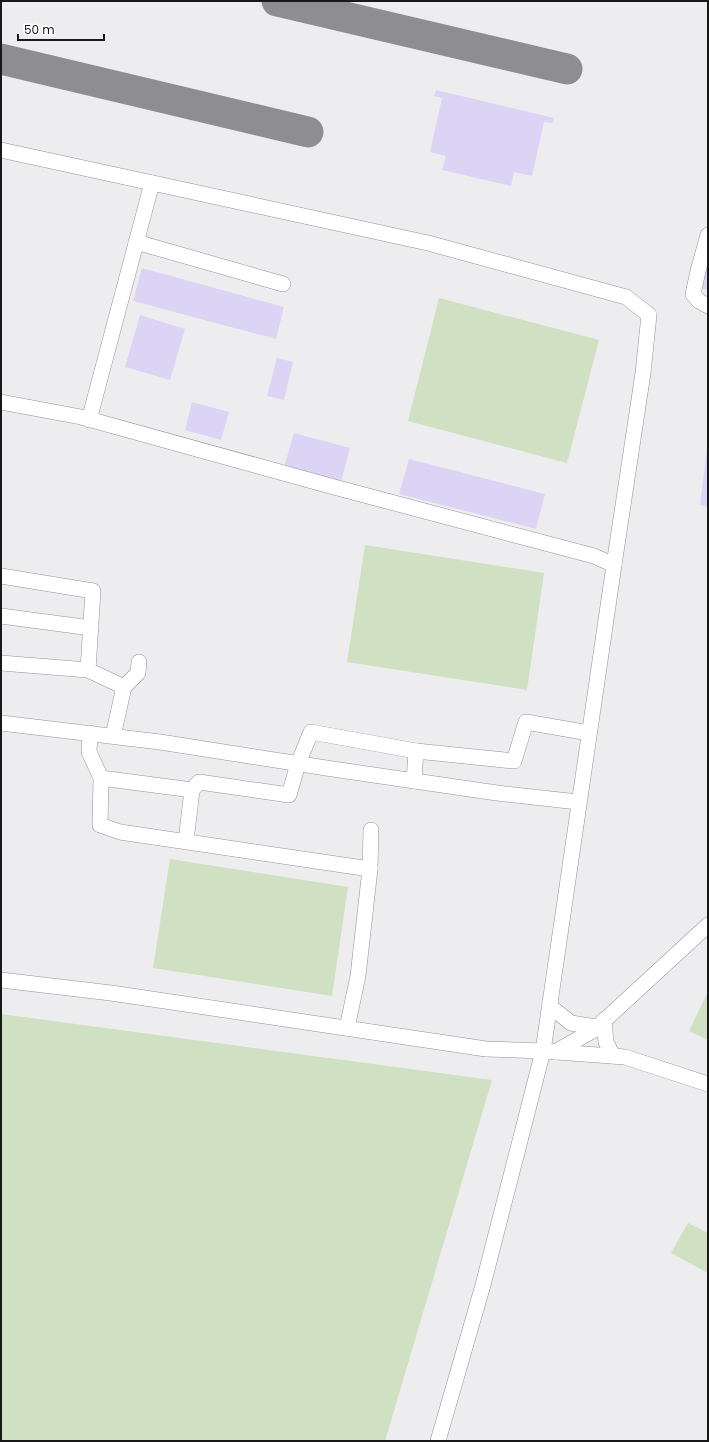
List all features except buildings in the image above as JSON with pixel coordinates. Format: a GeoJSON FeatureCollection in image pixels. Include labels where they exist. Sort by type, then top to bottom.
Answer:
{"type":"FeatureCollection","features":[{"type":"Feature","properties":{"kind":"lane"},"geometry":{"type":"LineString","coordinates":[[1,150],[428,243],[626,297],[648,315],[643,373],[578,802],[550,1001],[549,1051],[438,1441]]}},
{"type":"Feature","properties":{"kind":"lane"},"geometry":{"type":"LineString","coordinates":[[89,420],[152,183]]}},
{"type":"Feature","properties":{"kind":"lane"},"geometry":{"type":"LineString","coordinates":[[708,235],[693,294],[699,301],[708,306]]}},
{"type":"Feature","properties":{"kind":"lane"},"geometry":{"type":"LineString","coordinates":[[136,242],[283,284]]}},
{"type":"Feature","properties":{"kind":"lane"},"geometry":{"type":"LineString","coordinates":[[1,402],[89,420],[587,554],[614,565]]}},
{"type":"Feature","properties":{"kind":"lane"},"geometry":{"type":"LineString","coordinates":[[1,576],[93,591],[88,670]]}},
{"type":"Feature","properties":{"kind":"lane"},"geometry":{"type":"LineString","coordinates":[[1,616],[91,628]]}},
{"type":"Feature","properties":{"kind":"lane"},"geometry":{"type":"LineString","coordinates":[[113,736],[124,686],[138,673],[139,662]]}},
{"type":"Feature","properties":{"kind":"lane"},"geometry":{"type":"LineString","coordinates":[[1,663],[88,670],[124,686]]}},
{"type":"Feature","properties":{"kind":"lane"},"geometry":{"type":"LineString","coordinates":[[186,841],[192,790],[199,782],[289,795],[298,764],[311,732],[416,751],[514,761],[526,722],[589,733]]}},
{"type":"Feature","properties":{"kind":"lane"},"geometry":{"type":"LineString","coordinates":[[1,723],[160,742],[496,793],[578,802]]}},
{"type":"Feature","properties":{"kind":"lane"},"geometry":{"type":"LineString","coordinates":[[90,734],[89,752],[101,778],[100,825],[120,832],[370,869]]}},
{"type":"Feature","properties":{"kind":"lane"},"geometry":{"type":"LineString","coordinates":[[414,781],[416,751]]}},
{"type":"Feature","properties":{"kind":"lane"},"geometry":{"type":"LineString","coordinates":[[101,778],[192,790]]}},
{"type":"Feature","properties":{"kind":"lane"},"geometry":{"type":"LineString","coordinates":[[347,1028],[358,976],[370,869],[372,830]]}},
{"type":"Feature","properties":{"kind":"lane"},"geometry":{"type":"LineString","coordinates":[[549,1051],[600,1024],[708,925]]}},
{"type":"Feature","properties":{"kind":"lane"},"geometry":{"type":"LineString","coordinates":[[1,980],[110,993],[486,1049],[549,1051],[625,1057],[708,1084]]}},
{"type":"Feature","properties":{"kind":"lane"},"geometry":{"type":"LineString","coordinates":[[550,1001],[551,1007],[571,1023],[600,1024]]}},
{"type":"Feature","properties":{"kind":"lane"},"geometry":{"type":"LineString","coordinates":[[600,1024],[606,1042],[613,1056]]}},
{"type":"Feature","properties":{"kind":"green space"},"geometry":{"type":"Polygon","coordinates":[[[439,298],[599,340],[567,463],[408,421],[439,298]]]}},
{"type":"Feature","properties":{"kind":"green space"},"geometry":{"type":"Polygon","coordinates":[[[365,545],[544,573],[527,690],[347,662],[365,545]]]}},
{"type":"Feature","properties":{"kind":"green space"},"geometry":{"type":"Polygon","coordinates":[[[170,859],[348,887],[332,996],[153,968],[170,859]]]}},
{"type":"Feature","properties":{"kind":"green space"},"geometry":{"type":"Polygon","coordinates":[[[708,991],[708,1040],[689,1031],[708,991]]]}},
{"type":"Feature","properties":{"kind":"green space"},"geometry":{"type":"Polygon","coordinates":[[[1,1014],[492,1080],[385,1441],[1,1441],[1,1014]]]}},
{"type":"Feature","properties":{"kind":"green space"},"geometry":{"type":"Polygon","coordinates":[[[688,1223],[708,1233],[708,1273],[671,1253],[688,1223]]]}},
{"type":"Feature","properties":{"kind":"taxiway"},"geometry":{"type":"LineString","coordinates":[[277,1],[567,69]]}},
{"type":"Feature","properties":{"kind":"taxiway"},"geometry":{"type":"LineString","coordinates":[[1,59],[308,132]]}}]}
